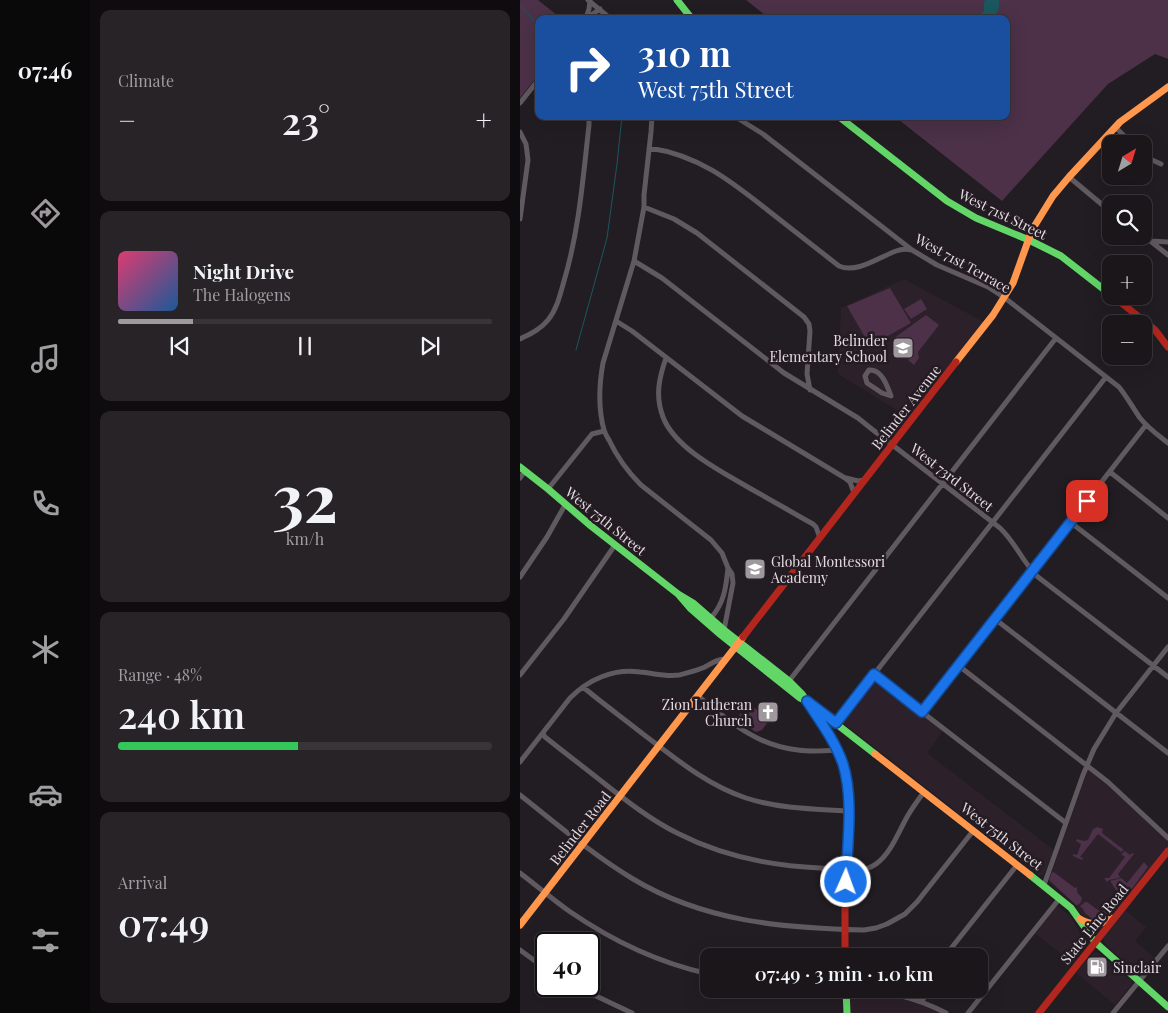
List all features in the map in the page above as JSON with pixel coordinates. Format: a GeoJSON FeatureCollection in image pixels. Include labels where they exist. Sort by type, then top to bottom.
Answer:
{"type":"FeatureCollection","features":[{"type":"Feature","properties":{"kind":"street"},"geometry":{"type":"LineString","coordinates":[[677,0],[689,15]]}},
{"type":"Feature","properties":{"kind":"street"},"geometry":{"type":"LineString","coordinates":[[589,1],[606,15]]}},
{"type":"Feature","properties":{"kind":"street"},"geometry":{"type":"LineString","coordinates":[[586,15],[589,1]]}},
{"type":"Feature","properties":{"kind":"street"},"geometry":{"type":"LineString","coordinates":[[591,15],[600,10]]}},
{"type":"Feature","properties":{"kind":"street"},"geometry":{"type":"LineString","coordinates":[[520,103],[535,84]]}},
{"type":"Feature","properties":{"kind":"street","name":"Belinder Avenue"},"geometry":{"type":"LineString","coordinates":[[659,746],[994,315],[1013,283],[1028,240],[1048,202],[1117,125],[1168,87]]}},
{"type":"Feature","properties":{"kind":"street"},"geometry":{"type":"LineString","coordinates":[[520,340],[546,323],[558,304],[575,239],[589,120]]}},
{"type":"Feature","properties":{"kind":"street"},"geometry":{"type":"LineString","coordinates":[[652,120],[644,207],[634,261],[600,378],[604,431],[616,454],[631,475],[716,545],[722,553],[732,574],[733,583],[724,630]]}},
{"type":"Feature","properties":{"kind":"street","name":"West 71st Terrace"},"geometry":{"type":"LineString","coordinates":[[740,120],[763,134],[912,250],[938,265],[988,287],[1005,298],[1119,388],[1146,425],[1168,443]]}},
{"type":"Feature","properties":{"kind":"street","name":"West 71st Street"},"geometry":{"type":"LineString","coordinates":[[843,120],[947,201],[976,218],[1061,256],[1102,288]]}},
{"type":"Feature","properties":{"kind":"street"},"geometry":{"type":"LineString","coordinates":[[1117,125],[1118,130],[1123,135]]}},
{"type":"Feature","properties":{"kind":"street"},"geometry":{"type":"LineString","coordinates":[[520,132],[526,144],[528,160],[520,219]]}},
{"type":"Feature","properties":{"kind":"street"},"geometry":{"type":"LineString","coordinates":[[649,148],[682,156],[721,175],[844,268],[858,267],[897,250],[912,250]]}},
{"type":"Feature","properties":{"kind":"street"},"geometry":{"type":"LineString","coordinates":[[1152,160],[1161,164]]}},
{"type":"Feature","properties":{"kind":"street"},"geometry":{"type":"LineString","coordinates":[[1069,177],[1102,204]]}},
{"type":"Feature","properties":{"kind":"street"},"geometry":{"type":"LineString","coordinates":[[644,207],[674,219],[690,228],[804,317],[809,324],[810,331],[807,374],[810,390]]}},
{"type":"Feature","properties":{"kind":"street"},"geometry":{"type":"LineString","coordinates":[[897,250],[899,240]]}},
{"type":"Feature","properties":{"kind":"street"},"geometry":{"type":"LineString","coordinates":[[1152,241],[1168,242]]}},
{"type":"Feature","properties":{"kind":"street"},"geometry":{"type":"LineString","coordinates":[[1152,242],[1168,253]]}},
{"type":"Feature","properties":{"kind":"street","name":"West 73rd Street"},"geometry":{"type":"LineString","coordinates":[[634,261],[658,275],[784,373],[858,418],[893,445],[1008,535],[1038,577],[1168,677]]}},
{"type":"Feature","properties":{"kind":"street","name":"West 71st Street"},"geometry":{"type":"LineString","coordinates":[[1123,305],[1155,330],[1168,347]]}},
{"type":"Feature","properties":{"kind":"street"},"geometry":{"type":"LineString","coordinates":[[616,321],[742,416],[845,478],[850,482],[854,493]]}},
{"type":"Feature","properties":{"kind":"street"},"geometry":{"type":"LineString","coordinates":[[789,681],[1056,338]]}},
{"type":"Feature","properties":{"kind":"street"},"geometry":{"type":"LineString","coordinates":[[666,358],[659,381],[658,398],[663,416],[673,434],[686,447],[713,466],[812,524],[816,527],[820,538]]}},
{"type":"Feature","properties":{"kind":"street"},"geometry":{"type":"LineString","coordinates":[[869,370],[878,372],[891,396],[882,393],[867,383],[865,376],[869,370]]}},
{"type":"Feature","properties":{"kind":"street"},"geometry":{"type":"LineString","coordinates":[[836,723],[1106,377]]}},
{"type":"Feature","properties":{"kind":"street"},"geometry":{"type":"LineString","coordinates":[[922,712],[1146,425]]}},
{"type":"Feature","properties":{"kind":"street"},"geometry":{"type":"LineString","coordinates":[[548,489],[592,434],[604,431]]}},
{"type":"Feature","properties":{"kind":"street"},"geometry":{"type":"LineString","coordinates":[[520,478],[523,469]]}},
{"type":"Feature","properties":{"kind":"street","name":"West 75th Street"},"geometry":{"type":"LineString","coordinates":[[523,469],[615,545],[711,618],[737,644],[800,698],[807,701],[836,723],[1060,898],[1071,908],[1094,942],[1168,1007]]}},
{"type":"Feature","properties":{"kind":"street"},"geometry":{"type":"LineString","coordinates":[[1110,472],[1168,518]]}},
{"type":"Feature","properties":{"kind":"street"},"geometry":{"type":"LineString","coordinates":[[845,478],[858,481],[864,480]]}},
{"type":"Feature","properties":{"kind":"street"},"geometry":{"type":"LineString","coordinates":[[520,577],[547,537],[565,505]]}},
{"type":"Feature","properties":{"kind":"street"},"geometry":{"type":"LineString","coordinates":[[1072,520],[1074,525],[1168,598]]}},
{"type":"Feature","properties":{"kind":"street"},"geometry":{"type":"LineString","coordinates":[[812,524],[830,525]]}},
{"type":"Feature","properties":{"kind":"street"},"geometry":{"type":"LineString","coordinates":[[520,675],[564,619],[615,545]]}},
{"type":"Feature","properties":{"kind":"street"},"geometry":{"type":"LineString","coordinates":[[711,618],[725,592],[728,568]]}},
{"type":"Feature","properties":{"kind":"street","name":"West 75th Street"},"geometry":{"type":"LineString","coordinates":[[678,594],[690,608],[789,681],[807,701]]}},
{"type":"Feature","properties":{"kind":"street"},"geometry":{"type":"LineString","coordinates":[[995,619],[1168,753]]}},
{"type":"Feature","properties":{"kind":"street"},"geometry":{"type":"LineString","coordinates":[[1044,885],[1087,765],[1099,739],[1116,713],[1168,647]]}},
{"type":"Feature","properties":{"kind":"street"},"geometry":{"type":"LineString","coordinates":[[520,762],[570,698],[595,679],[614,673],[638,671],[677,675],[699,669],[717,660],[726,658]]}},
{"type":"Feature","properties":{"kind":"street"},"geometry":{"type":"LineString","coordinates":[[959,666],[1108,782],[1168,838]]}},
{"type":"Feature","properties":{"kind":"street"},"geometry":{"type":"LineString","coordinates":[[874,674],[1066,823]]}},
{"type":"Feature","properties":{"kind":"street"},"geometry":{"type":"LineString","coordinates":[[583,687],[699,776],[729,792],[745,798],[793,808],[848,811]]}},
{"type":"Feature","properties":{"kind":"street"},"geometry":{"type":"LineString","coordinates":[[698,696],[747,734],[769,744],[796,750],[837,750]]}},
{"type":"Feature","properties":{"kind":"street"},"geometry":{"type":"LineString","coordinates":[[807,701],[828,732],[843,764],[846,777],[848,811],[845,948]]}},
{"type":"Feature","properties":{"kind":"street"},"geometry":{"type":"LineString","coordinates":[[543,732],[545,737],[620,796],[678,834],[748,860],[782,866],[858,870],[876,864],[887,852],[913,806],[924,792]]}},
{"type":"Feature","properties":{"kind":"street","name":"Belinder Road"},"geometry":{"type":"LineString","coordinates":[[520,925],[659,746]]}},
{"type":"Feature","properties":{"kind":"street"},"geometry":{"type":"LineString","coordinates":[[520,795],[608,863],[640,883],[708,912],[771,925],[864,930],[887,924],[905,914],[917,902],[974,831]]}},
{"type":"Feature","properties":{"kind":"street","name":"State Line Road"},"geometry":{"type":"LineString","coordinates":[[1039,1013],[1168,851]]}},
{"type":"Feature","properties":{"kind":"street"},"geometry":{"type":"LineString","coordinates":[[951,948],[1017,865]]}},
{"type":"Feature","properties":{"kind":"street"},"geometry":{"type":"LineString","coordinates":[[520,873],[583,920],[622,943],[664,961],[700,971]]}},
{"type":"Feature","properties":{"kind":"street"},"geometry":{"type":"LineString","coordinates":[[968,1013],[1060,898]]}},
{"type":"Feature","properties":{"kind":"street"},"geometry":{"type":"LineString","coordinates":[[1079,919],[1089,924],[1098,925],[1116,916]]}},
{"type":"Feature","properties":{"kind":"street"},"geometry":{"type":"LineString","coordinates":[[1113,1013],[1168,946]]}},
{"type":"Feature","properties":{"kind":"street"},"geometry":{"type":"LineString","coordinates":[[520,950],[535,961]]}},
{"type":"Feature","properties":{"kind":"street"},"geometry":{"type":"LineString","coordinates":[[598,997],[632,1013]]}},
{"type":"Feature","properties":{"kind":"street"},"geometry":{"type":"LineString","coordinates":[[846,998],[847,1013]]}},
{"type":"Feature","properties":{"kind":"street"},"geometry":{"type":"LineString","coordinates":[[907,998],[922,1002],[946,1013]]}},
{"type":"Feature","properties":{"kind":"street"},"geometry":{"type":"LineString","coordinates":[[922,1002],[924,998]]}},
{"type":"Feature","properties":{"kind":"shaded area"},"geometry":{"type":"Polygon","coordinates":[[[520,0],[538,0],[557,15],[535,15],[535,79],[520,98],[520,0]]]}},
{"type":"Feature","properties":{"kind":"shaded area"},"geometry":{"type":"Polygon","coordinates":[[[746,0],[1168,0],[1168,59],[1155,54],[1108,84],[1002,201],[899,120],[1010,120],[1010,15],[765,15],[746,0]]]}},
{"type":"Feature","properties":{"kind":"shaded area","name":"Belinder Elementary School"},"geometry":{"type":"Polygon","coordinates":[[[904,279],[986,323],[911,419],[838,374],[841,308],[904,279]]]}},
{"type":"Feature","properties":{"kind":"shaded area"},"geometry":{"type":"Polygon","coordinates":[[[890,288],[911,323],[870,346],[847,306],[890,288]]]}},
{"type":"Feature","properties":{"kind":"shaded area"},"geometry":{"type":"Polygon","coordinates":[[[921,299],[927,309],[911,319],[904,309],[921,299]]]}},
{"type":"Feature","properties":{"kind":"shaded area"},"geometry":{"type":"Polygon","coordinates":[[[926,315],[939,325],[918,352],[919,358],[914,365],[908,360],[912,354],[910,347],[902,343],[895,344],[894,338],[926,315]]]}},
{"type":"Feature","properties":{"kind":"shaded area"},"geometry":{"type":"Polygon","coordinates":[[[874,679],[943,731],[927,753],[1054,850],[1044,875],[1040,876],[842,722],[874,679]]]}},
{"type":"Feature","properties":{"kind":"shaded area"},"geometry":{"type":"Polygon","coordinates":[[[753,707],[770,719],[762,730],[756,732],[736,719],[741,713],[746,717],[753,707]]]}},
{"type":"Feature","properties":{"kind":"shaded area"},"geometry":{"type":"Polygon","coordinates":[[[1088,770],[1091,770],[1168,840],[1168,847],[1124,902],[1112,915],[1098,923],[1083,916],[1074,904],[1049,882],[1088,770]]]}},
{"type":"Feature","properties":{"kind":"shaded area"},"geometry":{"type":"Polygon","coordinates":[[[1097,827],[1103,829],[1102,833],[1124,850],[1121,852],[1098,834],[1080,857],[1083,858],[1082,860],[1073,856],[1073,854],[1077,855],[1081,844],[1076,841],[1077,839],[1088,840],[1093,829],[1097,827]]]}},
{"type":"Feature","properties":{"kind":"shaded area"},"geometry":{"type":"Polygon","coordinates":[[[1125,851],[1130,855],[1134,854],[1118,874],[1120,877],[1107,882],[1104,878],[1109,878],[1125,857],[1121,854],[1125,851]]]}},
{"type":"Feature","properties":{"kind":"shaded area"},"geometry":{"type":"Polygon","coordinates":[[[1144,862],[1148,867],[1122,902],[1118,899],[1120,896],[1110,881],[1121,878],[1127,883],[1144,862]]]}},
{"type":"Feature","properties":{"kind":"shaded area"},"geometry":{"type":"Polygon","coordinates":[[[1052,872],[1075,888],[1077,887],[1077,892],[1082,898],[1078,905],[1049,880],[1052,872]]]}},
{"type":"Feature","properties":{"kind":"shaded area"},"geometry":{"type":"Polygon","coordinates":[[[1112,900],[1115,907],[1111,913],[1105,918],[1095,921],[1080,906],[1087,902],[1102,913],[1106,908],[1103,905],[1105,903],[1108,904],[1112,900]]]}},
{"type":"Feature","properties":{"kind":"shaded area"},"geometry":{"type":"Polygon","coordinates":[[[1056,906],[1070,916],[1085,942],[1083,950],[1073,963],[1034,933],[1056,906]]]}},
{"type":"Feature","properties":{"kind":"shaded area"},"geometry":{"type":"Polygon","coordinates":[[[1125,910],[1146,927],[1135,941],[1154,957],[1141,974],[1107,946],[1103,940],[1125,910]]]}},
{"type":"Feature","properties":{"kind":"shaded area"},"geometry":{"type":"Polygon","coordinates":[[[1095,952],[1132,981],[1130,987],[1115,1005],[1076,973],[1095,952]]]}},
{"type":"Feature","properties":{"kind":"shaded area"},"geometry":{"type":"Polygon","coordinates":[[[850,998],[899,998],[941,1013],[850,1013],[850,998]]]}},
{"type":"Feature","properties":{"kind":"water"},"geometry":{"type":"Polygon","coordinates":[[[985,0],[999,0],[995,15],[980,15],[984,11],[985,0]]]}},
{"type":"Feature","properties":{"kind":"waterway"},"geometry":{"type":"LineString","coordinates":[[520,5],[535,22]]}},
{"type":"Feature","properties":{"kind":"waterway"},"geometry":{"type":"LineString","coordinates":[[576,350],[607,238],[622,120]]}},
{"type":"Feature","properties":{"kind":"traffic: fast"},"geometry":{"type":"LineString","coordinates":[[677,0],[689,15]]}},
{"type":"Feature","properties":{"kind":"traffic: fast"},"geometry":{"type":"LineString","coordinates":[[843,120],[947,201],[976,218],[1029,240],[1061,256],[1102,288]]}},
{"type":"Feature","properties":{"kind":"traffic: fast"},"geometry":{"type":"LineString","coordinates":[[520,467],[591,526],[678,594],[693,603],[789,681],[802,694],[828,733],[841,760]]}},
{"type":"Feature","properties":{"kind":"traffic: fast"},"geometry":{"type":"LineString","coordinates":[[678,594],[690,608],[721,635],[800,698],[807,701],[875,754]]}},
{"type":"Feature","properties":{"kind":"traffic: fast"},"geometry":{"type":"LineString","coordinates":[[1030,875],[1071,908],[1095,942],[1168,1007]]}},
{"type":"Feature","properties":{"kind":"traffic: fast"},"geometry":{"type":"LineString","coordinates":[[846,998],[847,1013]]}},
{"type":"Feature","properties":{"kind":"traffic: slow"},"geometry":{"type":"LineString","coordinates":[[956,362],[993,315],[1013,283],[1032,230],[1053,196],[1120,122],[1168,87]]}},
{"type":"Feature","properties":{"kind":"traffic: slow"},"geometry":{"type":"LineString","coordinates":[[520,925],[743,637]]}},
{"type":"Feature","properties":{"kind":"traffic: slow"},"geometry":{"type":"LineString","coordinates":[[875,754],[1030,875]]}},
{"type":"Feature","properties":{"kind":"traffic: slow"},"geometry":{"type":"LineString","coordinates":[[1080,919],[1096,924],[1111,918]]}},
{"type":"Feature","properties":{"kind":"traffic: jam"},"geometry":{"type":"LineString","coordinates":[[1124,305],[1155,330],[1168,347]]}},
{"type":"Feature","properties":{"kind":"traffic: jam"},"geometry":{"type":"LineString","coordinates":[[743,637],[956,362]]}},
{"type":"Feature","properties":{"kind":"traffic: jam"},"geometry":{"type":"LineString","coordinates":[[841,760],[848,794],[845,948]]}},
{"type":"Feature","properties":{"kind":"traffic: jam"},"geometry":{"type":"LineString","coordinates":[[1039,1013],[1168,851]]}},
{"type":"Feature","properties":{"kind":"place","name":"Belinder Elementary School"},"geometry":{"type":"Point","coordinates":[903,348]}},
{"type":"Feature","properties":{"kind":"place","name":"Global Montessori Academy"},"geometry":{"type":"Point","coordinates":[755,569]}},
{"type":"Feature","properties":{"kind":"place","name":"Zion Lutheran Church"},"geometry":{"type":"Point","coordinates":[768,712]}},
{"type":"Feature","properties":{"kind":"place","name":"Sinclair"},"geometry":{"type":"Point","coordinates":[1097,967]}},
{"type":"Feature","properties":{"kind":"route"},"geometry":{"type":"LineString","coordinates":[[846,882],[848,811],[846,777],[843,764],[828,732],[807,701],[836,723],[874,674],[922,712],[1087,501]]}}]}
